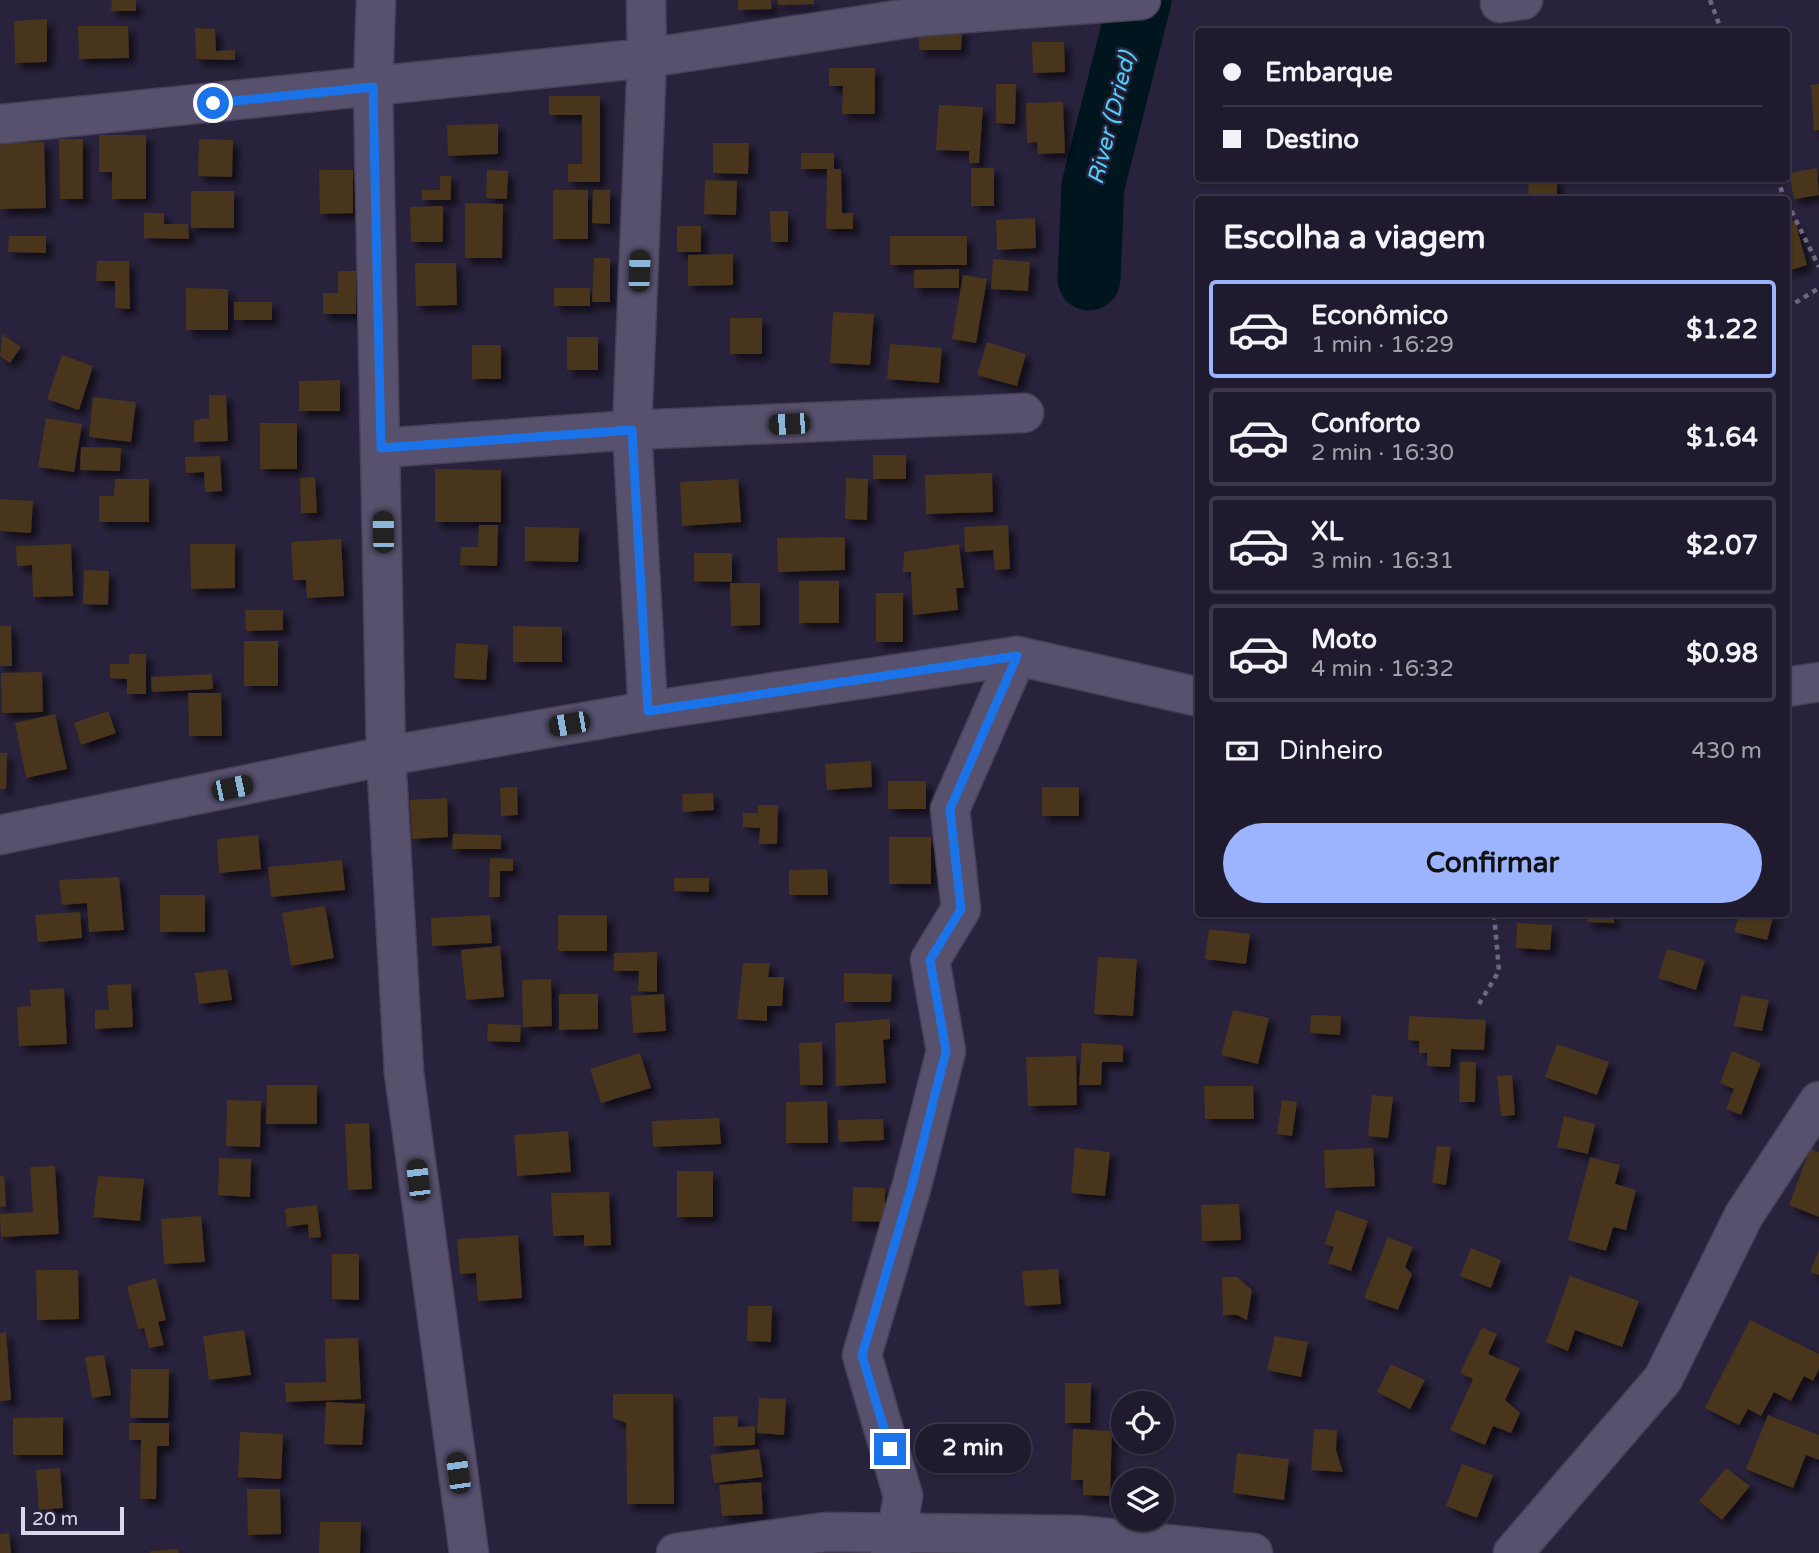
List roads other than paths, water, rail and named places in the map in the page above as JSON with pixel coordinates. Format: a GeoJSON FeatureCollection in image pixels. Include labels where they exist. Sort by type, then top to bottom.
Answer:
{"type":"FeatureCollection","features":[{"type":"Feature","properties":{"kind":"street"},"geometry":{"type":"LineString","coordinates":[[376,0],[373,87],[386,756],[404,1073],[469,1553]]}},
{"type":"Feature","properties":{"kind":"street"},"geometry":{"type":"LineString","coordinates":[[646,0],[647,58],[632,430],[648,711]]}},
{"type":"Feature","properties":{"kind":"street"},"geometry":{"type":"LineString","coordinates":[[0,124],[647,58],[915,9],[1141,0]]}},
{"type":"Feature","properties":{"kind":"street"},"geometry":{"type":"LineString","coordinates":[[381,448],[632,430],[1024,413]]}},
{"type":"Feature","properties":{"kind":"street"},"geometry":{"type":"LineString","coordinates":[[893,1543],[903,1496],[862,1355],[912,1185],[946,1051],[930,960],[961,909],[950,809],[1017,656]]}},
{"type":"Feature","properties":{"kind":"street"},"geometry":{"type":"LineString","coordinates":[[0,835],[386,756],[648,711],[1017,656],[1195,696]]}},
{"type":"Feature","properties":{"kind":"street"},"geometry":{"type":"LineString","coordinates":[[1790,687],[1819,682]]}},
{"type":"Feature","properties":{"kind":"street"},"geometry":{"type":"LineString","coordinates":[[1513,1553],[1663,1379],[1744,1215],[1819,1101]]}},
{"type":"Feature","properties":{"kind":"street"},"geometry":{"type":"LineString","coordinates":[[677,1553],[825,1532],[893,1543],[1078,1535],[1252,1553]]}},
{"type":"Feature","properties":{"kind":"waterway","name":"River (Dried)"},"geometry":{"type":"LineString","coordinates":[[1089,279],[1093,186],[1140,0]]}}]}
